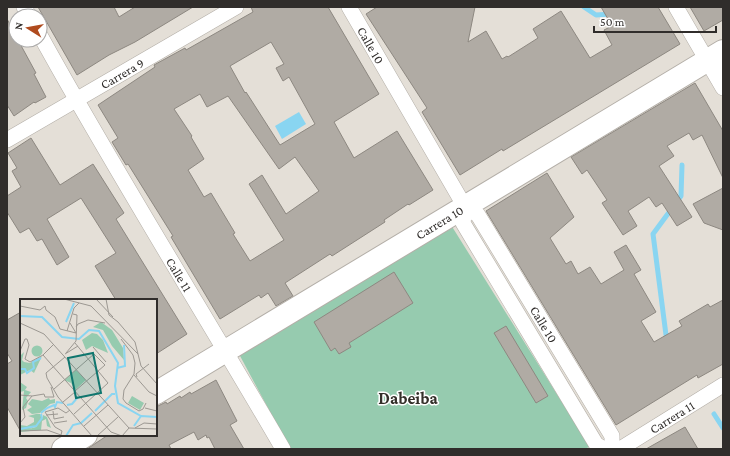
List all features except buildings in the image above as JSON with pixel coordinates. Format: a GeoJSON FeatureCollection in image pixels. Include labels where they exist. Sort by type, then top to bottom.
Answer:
{"type":"FeatureCollection","features":[{"type":"Feature","properties":{"kind":"main road","name":"Carrera 10"},"geometry":{"type":"LineString","coordinates":[[157,392],[464,207],[719,69]]}},
{"type":"Feature","properties":{"kind":"main road"},"geometry":{"type":"LineString","coordinates":[[63,449],[84,436]]}},
{"type":"Feature","properties":{"kind":"street","name":"Carrera 9"},"geometry":{"type":"LineString","coordinates":[[7,140],[236,7]]}},
{"type":"Feature","properties":{"kind":"street","name":"Calle 10"},"geometry":{"type":"LineString","coordinates":[[349,7],[464,207],[478,215],[612,436],[612,449]]}},
{"type":"Feature","properties":{"kind":"street"},"geometry":{"type":"LineString","coordinates":[[676,7],[719,69]]}},
{"type":"Feature","properties":{"kind":"street"},"geometry":{"type":"LineString","coordinates":[[47,48],[76,100]]}},
{"type":"Feature","properties":{"kind":"street","name":"Calle 11"},"geometry":{"type":"LineString","coordinates":[[76,100],[226,350],[283,449]]}},
{"type":"Feature","properties":{"kind":"street","name":"Calle 10"},"geometry":{"type":"LineString","coordinates":[[464,207],[463,223],[596,444],[604,449]]}},
{"type":"Feature","properties":{"kind":"street","name":"Carrera 11"},"geometry":{"type":"LineString","coordinates":[[620,449],[723,385]]}},
{"type":"Feature","properties":{"kind":"green space"},"geometry":{"type":"Polygon","coordinates":[[[451,225],[590,447],[583,449],[290,449],[239,354],[451,225]]]}},
{"type":"Feature","properties":{"kind":"water"},"geometry":{"type":"Polygon","coordinates":[[[299,112],[306,124],[282,139],[275,126],[299,112]]]}},
{"type":"Feature","properties":{"kind":"waterway"},"geometry":{"type":"LineString","coordinates":[[584,7],[596,15],[612,14]]}},
{"type":"Feature","properties":{"kind":"waterway"},"geometry":{"type":"LineString","coordinates":[[666,335],[653,234],[681,196],[682,165]]}},
{"type":"Feature","properties":{"kind":"waterway"},"geometry":{"type":"LineString","coordinates":[[714,414],[723,428]]}},
{"type":"Feature","properties":{"kind":"district","name":"Dabeiba"},"geometry":{"type":"Point","coordinates":[408,398]}}]}
